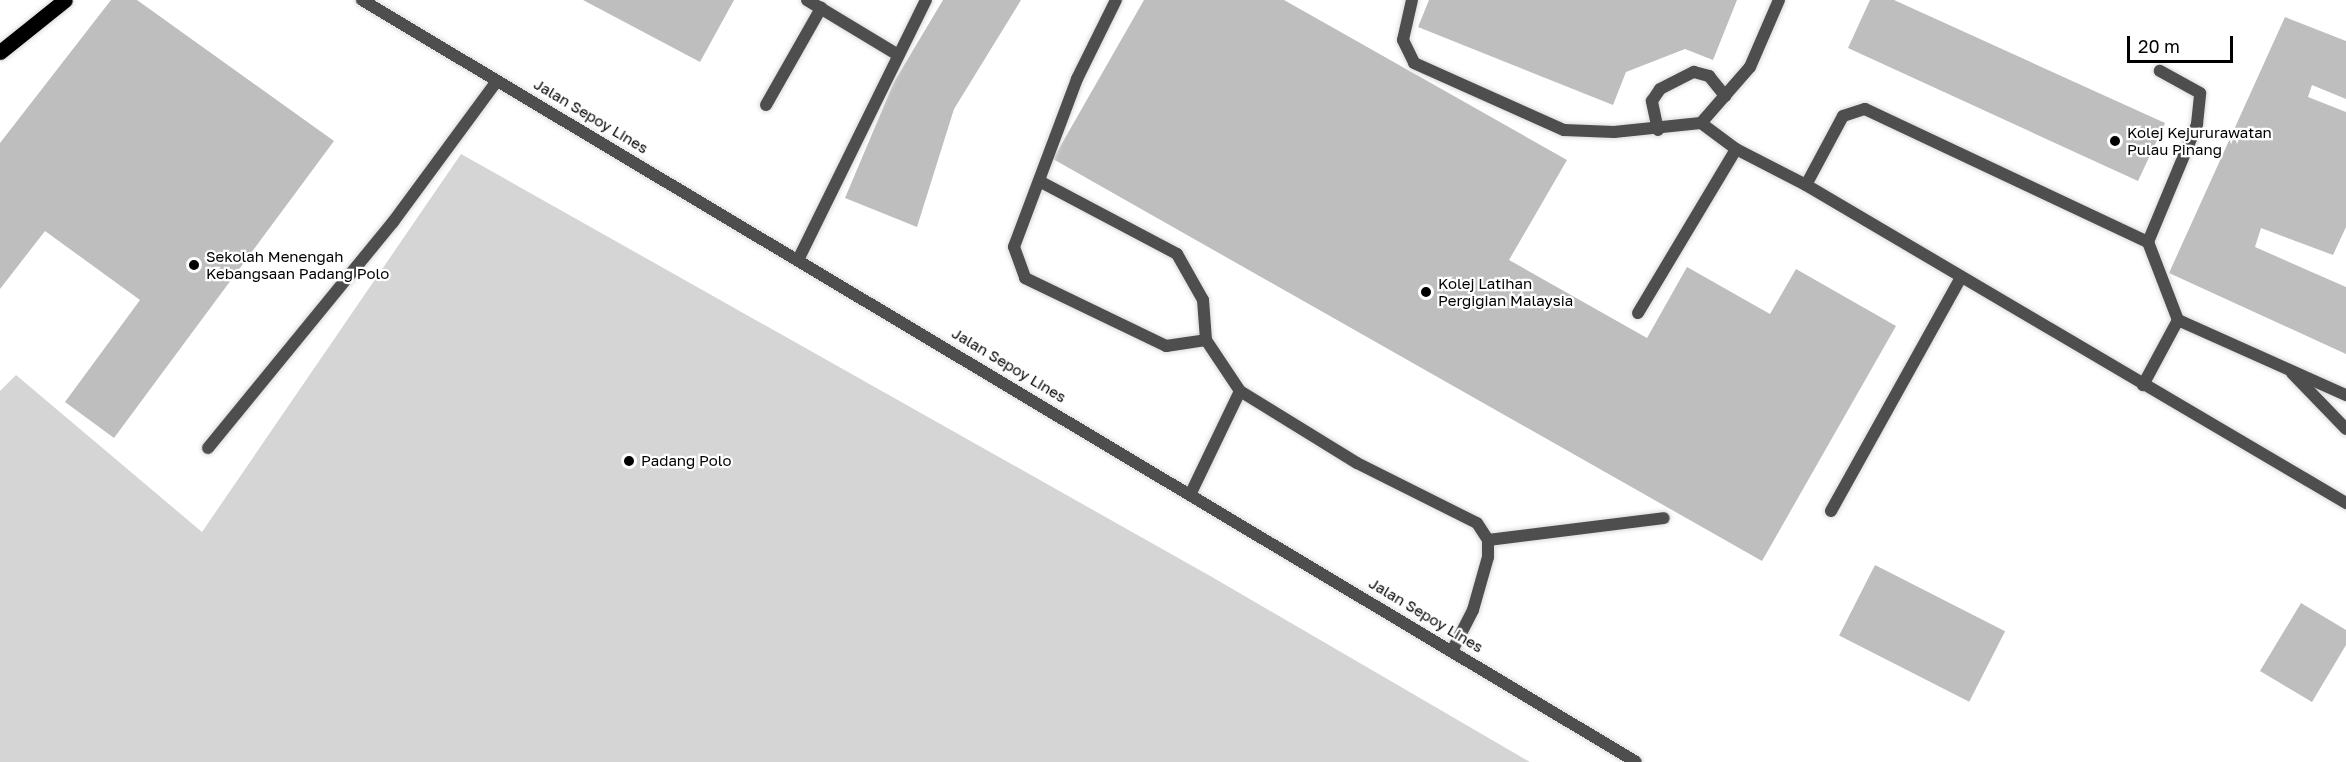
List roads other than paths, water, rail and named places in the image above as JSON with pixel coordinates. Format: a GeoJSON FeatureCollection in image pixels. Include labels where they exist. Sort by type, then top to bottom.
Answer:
{"type":"FeatureCollection","features":[{"type":"Feature","properties":{"kind":"main road"},"geometry":{"type":"LineString","coordinates":[[0,52],[65,0]]}},
{"type":"Feature","properties":{"kind":"street","name":"Jalan Sepoy Lines"},"geometry":{"type":"LineString","coordinates":[[362,0],[1636,762]]}},
{"type":"Feature","properties":{"kind":"street"},"geometry":{"type":"LineString","coordinates":[[807,0],[898,55]]}},
{"type":"Feature","properties":{"kind":"street"},"geometry":{"type":"LineString","coordinates":[[798,260],[926,0]]}},
{"type":"Feature","properties":{"kind":"street"},"geometry":{"type":"LineString","coordinates":[[1116,0],[1077,79],[1041,182],[1014,247],[1025,278],[1166,346],[1206,340]]}},
{"type":"Feature","properties":{"kind":"street"},"geometry":{"type":"LineString","coordinates":[[1412,0],[1403,40],[1414,63],[1564,130],[1658,130],[1701,123],[1750,68],[1779,0]]}},
{"type":"Feature","properties":{"kind":"street"},"geometry":{"type":"LineString","coordinates":[[766,105],[821,8]]}},
{"type":"Feature","properties":{"kind":"street"},"geometry":{"type":"LineString","coordinates":[[2160,71],[2200,93],[2197,124],[2148,242],[2178,320],[2346,395]]}},
{"type":"Feature","properties":{"kind":"street"},"geometry":{"type":"LineString","coordinates":[[1658,130],[1652,101],[1659,89],[1694,72],[1709,76],[1725,96]]}},
{"type":"Feature","properties":{"kind":"street"},"geometry":{"type":"LineString","coordinates":[[208,448],[393,222],[497,81]]}},
{"type":"Feature","properties":{"kind":"street"},"geometry":{"type":"LineString","coordinates":[[1806,185],[1843,116],[1865,109],[2148,242]]}},
{"type":"Feature","properties":{"kind":"street"},"geometry":{"type":"LineString","coordinates":[[1701,123],[1736,149],[1806,185],[1960,279],[2346,503]]}},
{"type":"Feature","properties":{"kind":"street"},"geometry":{"type":"LineString","coordinates":[[1638,313],[1736,149]]}},
{"type":"Feature","properties":{"kind":"street"},"geometry":{"type":"LineString","coordinates":[[1041,182],[1177,254],[1203,300],[1206,340],[1240,391],[1357,463],[1477,523],[1488,540],[1473,610],[1452,651]]}},
{"type":"Feature","properties":{"kind":"street"},"geometry":{"type":"LineString","coordinates":[[1831,511],[1960,279]]}},
{"type":"Feature","properties":{"kind":"street"},"geometry":{"type":"LineString","coordinates":[[2143,385],[2178,320]]}},
{"type":"Feature","properties":{"kind":"street"},"geometry":{"type":"LineString","coordinates":[[2289,370],[2346,429]]}},
{"type":"Feature","properties":{"kind":"street"},"geometry":{"type":"LineString","coordinates":[[1190,495],[1240,391]]}},
{"type":"Feature","properties":{"kind":"street"},"geometry":{"type":"LineString","coordinates":[[1488,540],[1664,519]]}},
{"type":"Feature","properties":{"kind":"place","name":"Kolej Kejururawatan Pulau Pinang"},"geometry":{"type":"Point","coordinates":[2115,141]}},
{"type":"Feature","properties":{"kind":"place","name":"Sekolah Menengah Kebangsaan Padang Polo"},"geometry":{"type":"Point","coordinates":[194,265]}},
{"type":"Feature","properties":{"kind":"place","name":"Kolej Latihan Pergigian Malaysia"},"geometry":{"type":"Point","coordinates":[1426,292]}},
{"type":"Feature","properties":{"kind":"place","name":"Padang Polo"},"geometry":{"type":"Point","coordinates":[629,461]}}]}
